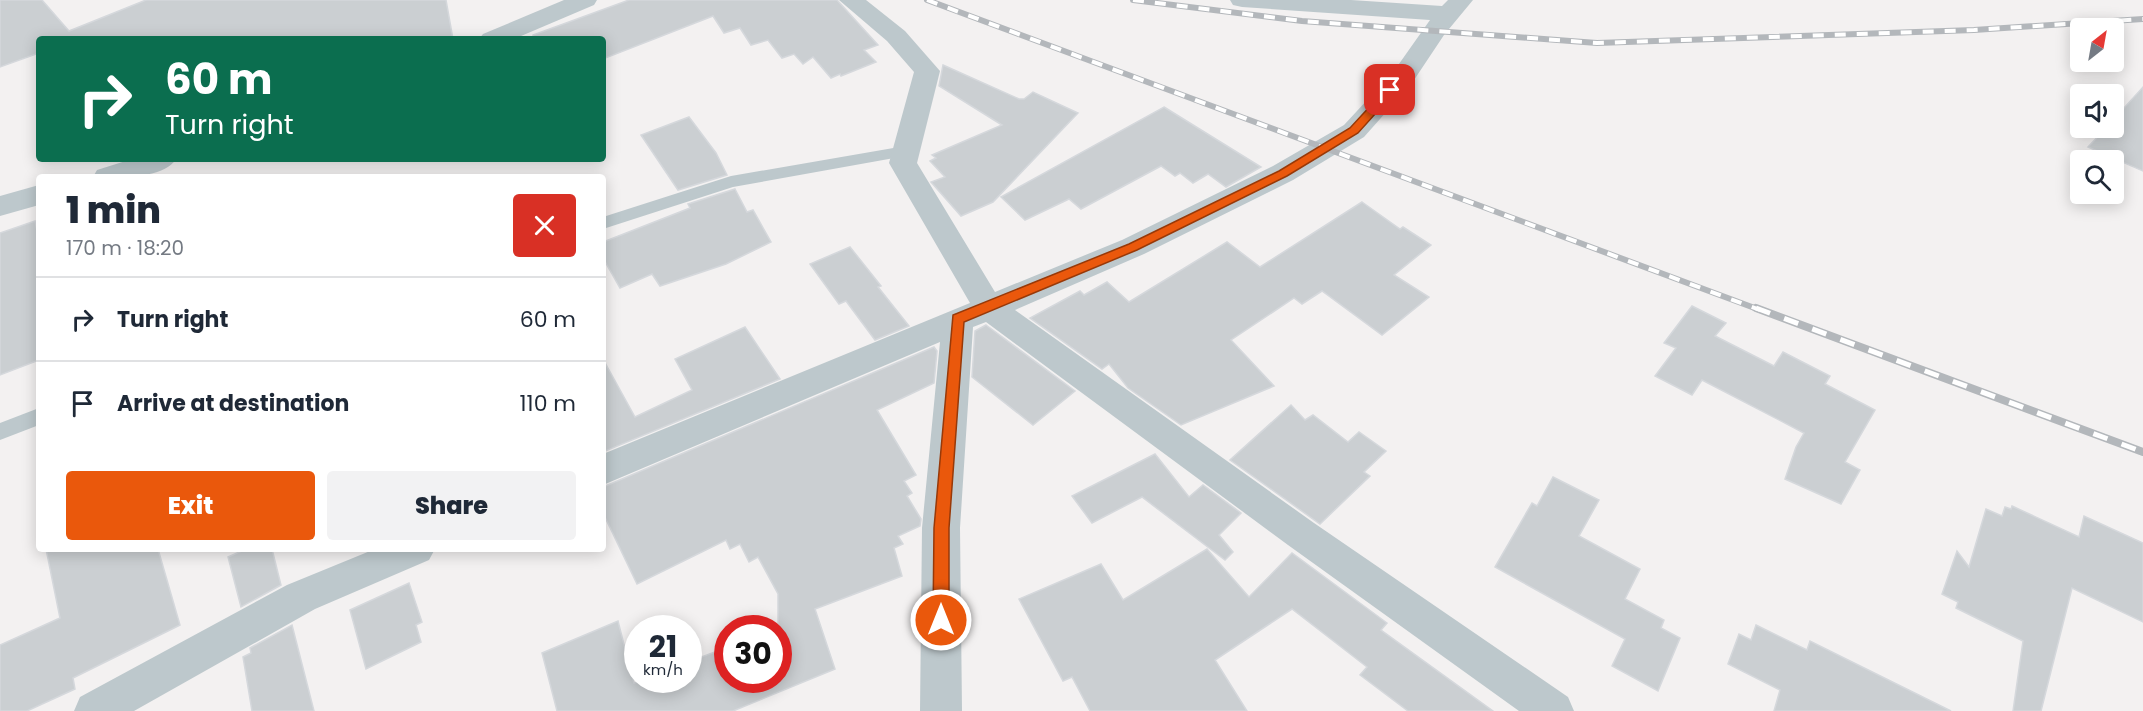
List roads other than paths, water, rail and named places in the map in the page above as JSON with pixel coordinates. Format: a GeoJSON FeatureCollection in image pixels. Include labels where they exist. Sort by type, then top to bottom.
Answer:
{"type":"FeatureCollection","features":[{"type":"Feature","properties":{"kind":"street"},"geometry":{"type":"LineString","coordinates":[[499,36],[585,0]]}},
{"type":"Feature","properties":{"kind":"street"},"geometry":{"type":"LineString","coordinates":[[851,0],[896,36],[927,71],[903,163],[973,313],[1301,534],[1553,711]]}},
{"type":"Feature","properties":{"kind":"street"},"geometry":{"type":"LineString","coordinates":[[1242,0],[1454,7]]}},
{"type":"Feature","properties":{"kind":"street"},"geometry":{"type":"LineString","coordinates":[[606,469],[1133,247],[1283,173],[1354,131],[1403,77],[1454,7]]}},
{"type":"Feature","properties":{"kind":"street"},"geometry":{"type":"LineString","coordinates":[[116,174],[153,162]]}},
{"type":"Feature","properties":{"kind":"street"},"geometry":{"type":"LineString","coordinates":[[0,206],[36,196]]}},
{"type":"Feature","properties":{"kind":"street"},"geometry":{"type":"LineString","coordinates":[[941,711],[941,528],[973,313]]}},
{"type":"Feature","properties":{"kind":"street"},"geometry":{"type":"LineString","coordinates":[[95,711],[301,597],[409,552]]}},
{"type":"Feature","properties":{"kind":"lane"},"geometry":{"type":"LineString","coordinates":[[606,221],[731,182],[905,151]]}},
{"type":"Feature","properties":{"kind":"lane"},"geometry":{"type":"LineString","coordinates":[[0,432],[36,417]]}},
{"type":"Feature","properties":{"kind":"railway"},"geometry":{"type":"LineString","coordinates":[[927,0],[1760,310]]}},
{"type":"Feature","properties":{"kind":"railway"},"geometry":{"type":"LineString","coordinates":[[1133,0],[1302,21],[1597,43],[1974,30],[2143,19]]}},
{"type":"Feature","properties":{"kind":"railway"},"geometry":{"type":"LineString","coordinates":[[1756,308],[2143,452]]}}]}
